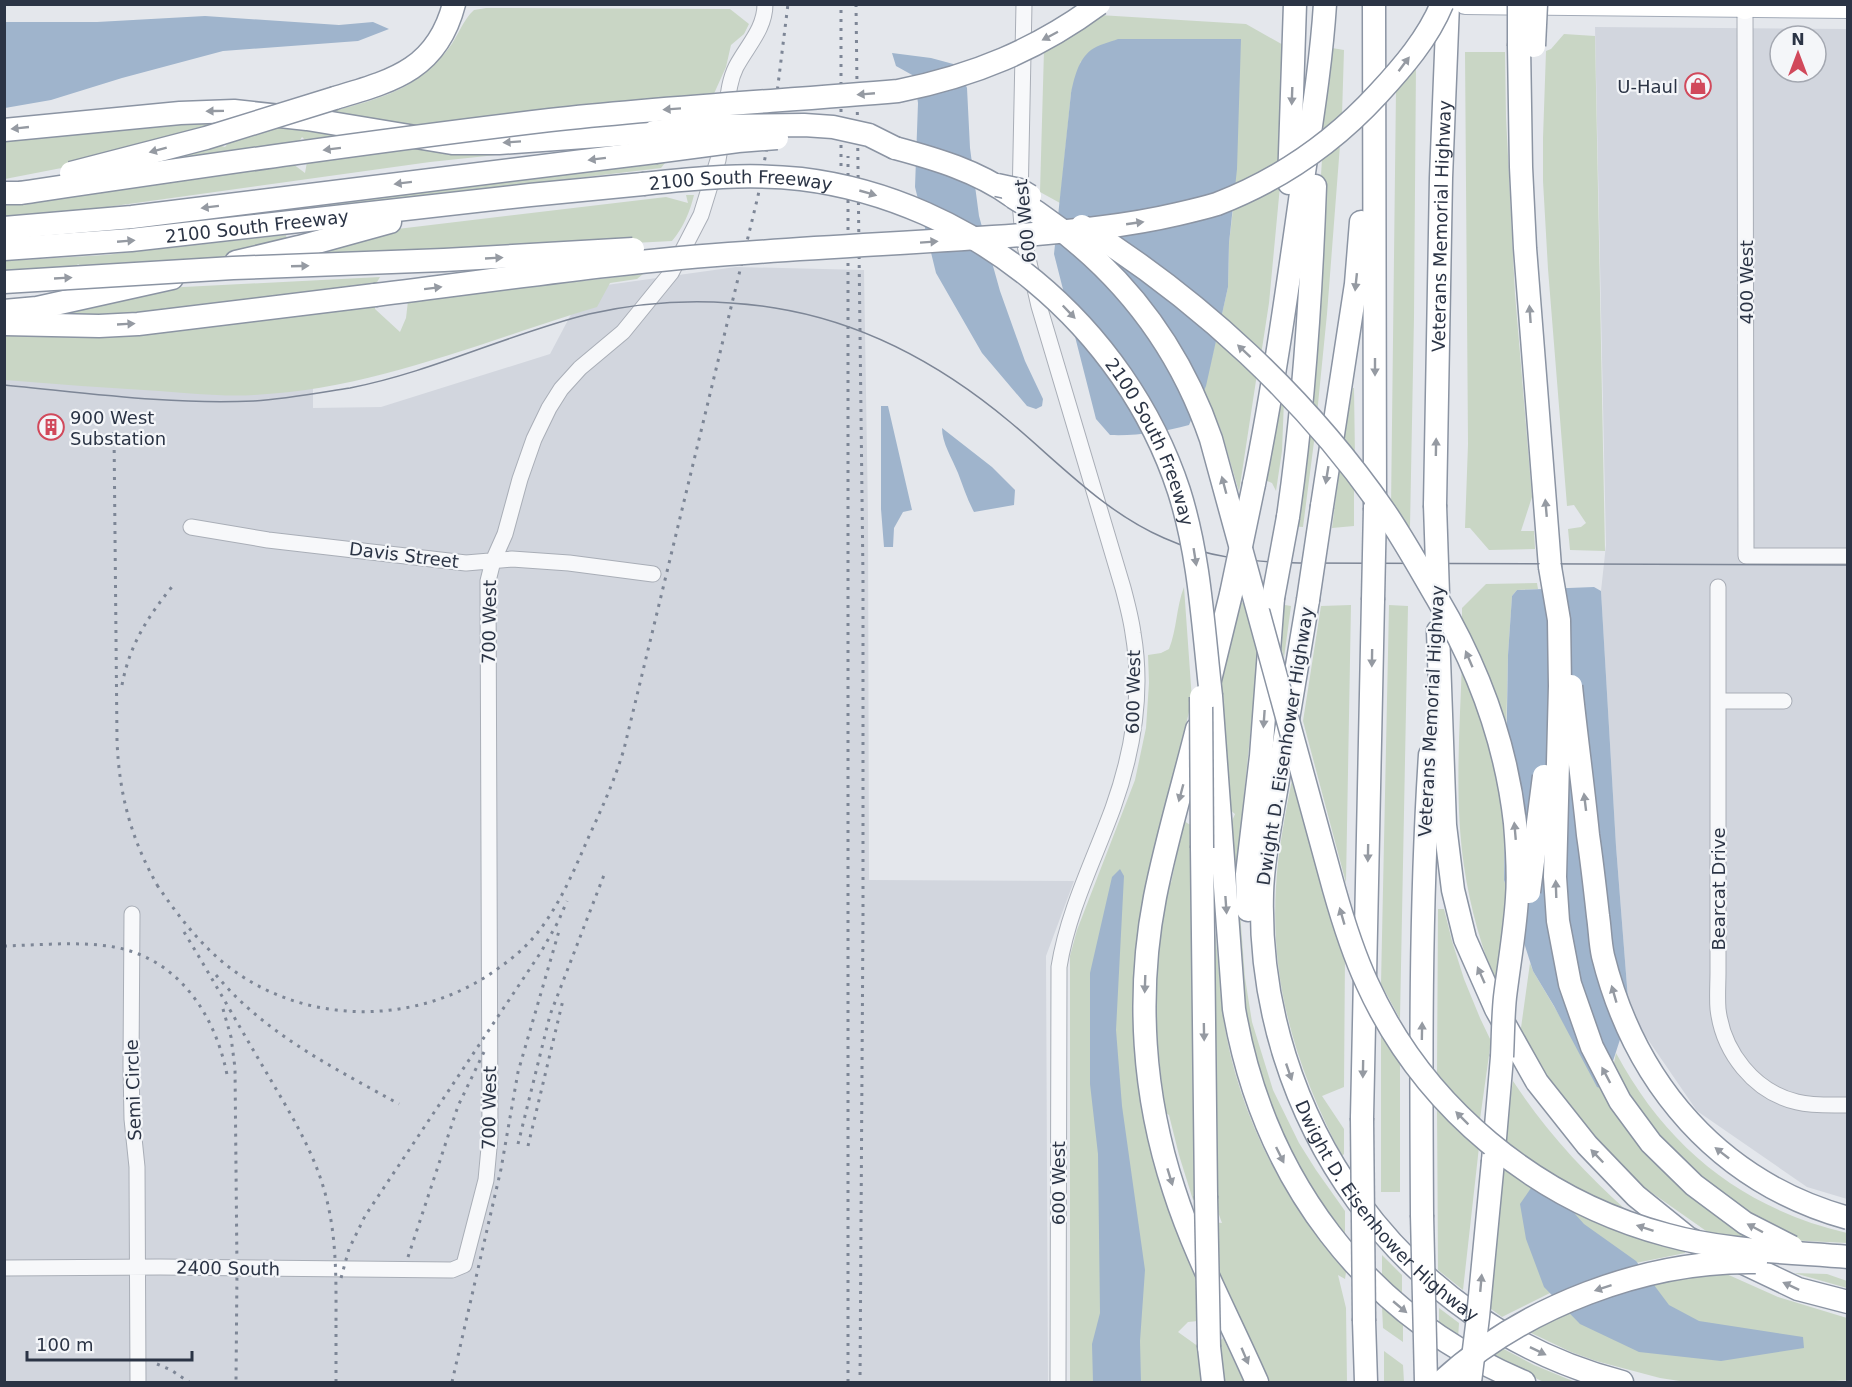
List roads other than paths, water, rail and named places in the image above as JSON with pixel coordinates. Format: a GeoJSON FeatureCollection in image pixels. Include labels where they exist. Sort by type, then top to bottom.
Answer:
{"type":"FeatureCollection","features":[{"type":"Feature","properties":{"kind":"highway"},"geometry":{"type":"LineString","coordinates":[[12,190],[206,138],[381,84],[405,74],[425,58],[439,40],[454,4]]}},
{"type":"Feature","properties":{"kind":"highway"},"geometry":{"type":"LineString","coordinates":[[12,190],[551,120],[898,91],[941,82],[991,65],[1072,25],[1099,4]]}},
{"type":"Feature","properties":{"kind":"highway"},"geometry":{"type":"LineString","coordinates":[[1278,354],[1281,272],[1288,200],[1295,4]]}},
{"type":"Feature","properties":{"kind":"highway"},"geometry":{"type":"LineString","coordinates":[[1257,1383],[1174,1191],[1154,1115],[1145,1037],[1144,998],[1155,898],[1231,594],[1278,354],[1319,74],[1325,4]]}},
{"type":"Feature","properties":{"kind":"highway"},"geometry":{"type":"LineString","coordinates":[[1366,1383],[1362,1118],[1376,508],[1374,4]]}},
{"type":"Feature","properties":{"kind":"highway"},"geometry":{"type":"LineString","coordinates":[[4,324],[99,326],[138,324],[619,265],[742,253],[1068,232],[1144,222],[1215,204],[1293,166],[1333,138],[1397,74],[1431,28],[1442,4]]}},
{"type":"Feature","properties":{"kind":"highway","name":"Veterans Memorial Highway"},"geometry":{"type":"LineString","coordinates":[[1426,1383],[1422,1215],[1425,828],[1438,631],[1436,505],[1441,178],[1448,4]]}},
{"type":"Feature","properties":{"kind":"highway"},"geometry":{"type":"LineString","coordinates":[[1502,1057],[1513,1002],[1544,784],[1550,700],[1550,567],[1521,167],[1534,72],[1519,4]]}},
{"type":"Feature","properties":{"kind":"highway"},"geometry":{"type":"LineString","coordinates":[[1527,46],[1536,4]]}},
{"type":"Feature","properties":{"kind":"highway","name":"Dwight D. Eisenhower Highway"},"geometry":{"type":"LineString","coordinates":[[1374,56],[1356,284],[1308,600],[1269,832],[1262,891],[1262,929],[1266,975],[1278,1036],[1300,1101],[1336,1170],[1371,1219],[1440,1289],[1502,1332],[1557,1360],[1622,1383]]}},
{"type":"Feature","properties":{"kind":"highway"},"geometry":{"type":"LineString","coordinates":[[1278,1036],[1258,991],[1249,926],[1247,874],[1260,766],[1273,598],[1299,441],[1313,245],[1319,74]]}},
{"type":"Feature","properties":{"kind":"highway"},"geometry":{"type":"LineString","coordinates":[[4,130],[169,114],[234,111],[288,116],[452,143],[655,142]]}},
{"type":"Feature","properties":{"kind":"highway","name":"2100 South Freeway"},"geometry":{"type":"LineString","coordinates":[[4,228],[132,217],[655,142],[827,138],[895,148],[954,166],[997,185]]}},
{"type":"Feature","properties":{"kind":"highway","name":"2100 South Freeway"},"geometry":{"type":"LineString","coordinates":[[4,249],[131,240],[700,178],[753,176],[800,179],[844,187],[895,201],[923,212],[987,246],[1022,270],[1064,307],[1095,340],[1125,380],[1166,457],[1182,502],[1194,547],[1202,613],[1210,696],[1212,847]]}},
{"type":"Feature","properties":{"kind":"highway"},"geometry":{"type":"LineString","coordinates":[[997,185],[1020,190],[1092,232],[1164,282],[1210,319],[1284,390],[1335,446],[1384,511],[1418,563],[1470,659],[1498,735],[1510,788],[1515,832],[1517,898],[1505,999],[1502,1057],[1470,1383]]}},
{"type":"Feature","properties":{"kind":"highway"},"geometry":{"type":"LineString","coordinates":[[997,185],[1061,229],[1113,275],[1142,309],[1164,341],[1194,395],[1212,438],[1351,945],[1367,984],[1386,1020],[1432,1086],[1474,1129],[1522,1168],[1556,1190],[1612,1216],[1658,1233],[1708,1244],[1848,1262]]}},
{"type":"Feature","properties":{"kind":"highway"},"geometry":{"type":"LineString","coordinates":[[4,311],[37,308],[106,293],[298,248],[382,224],[530,195]]}},
{"type":"Feature","properties":{"kind":"highway"},"geometry":{"type":"LineString","coordinates":[[4,282],[233,268],[465,259],[763,243],[871,246]]}},
{"type":"Feature","properties":{"kind":"highway"},"geometry":{"type":"LineString","coordinates":[[1550,567],[1566,619],[1572,695],[1602,954],[1621,1013],[1635,1043],[1673,1104],[1719,1152],[1784,1194],[1828,1213],[1848,1218]]}},
{"type":"Feature","properties":{"kind":"highway"},"geometry":{"type":"LineString","coordinates":[[1550,567],[1559,620],[1557,911],[1570,984],[1592,1047],[1620,1101],[1651,1143],[1694,1185],[1745,1222],[1787,1245],[1848,1262]]}},
{"type":"Feature","properties":{"kind":"highway"},"geometry":{"type":"LineString","coordinates":[[1438,631],[1445,825],[1453,890],[1465,939],[1496,1009],[1537,1082],[1587,1145],[1636,1196],[1688,1238],[1798,1289],[1848,1302]]}},
{"type":"Feature","properties":{"kind":"highway"},"geometry":{"type":"LineString","coordinates":[[1212,847],[1206,1196],[1209,1347],[1214,1383]]}},
{"type":"Feature","properties":{"kind":"highway"},"geometry":{"type":"LineString","coordinates":[[1212,847],[1240,1040],[1259,1106],[1291,1176],[1337,1244],[1390,1299],[1452,1345],[1486,1365],[1524,1383]]}},
{"type":"Feature","properties":{"kind":"highway"},"geometry":{"type":"LineString","coordinates":[[1441,1383],[1495,1342],[1532,1318],[1577,1296],[1625,1281],[1682,1267],[1733,1262],[1848,1262]]}},
{"type":"Feature","properties":{"kind":"main road"},"geometry":{"type":"LineString","coordinates":[[1465,4],[1848,8]]}},
{"type":"Feature","properties":{"kind":"street","name":"700 West"},"geometry":{"type":"LineString","coordinates":[[452,1270],[464,1265],[486,1180],[490,1137],[488,581],[493,561],[505,534],[523,469],[549,408],[561,389],[580,368],[623,332],[671,273],[701,215],[718,160],[730,84],[763,21],[765,4]]}},
{"type":"Feature","properties":{"kind":"street","name":"600 West"},"geometry":{"type":"LineString","coordinates":[[1024,4],[1020,202],[1023,237],[1039,306],[1123,588],[1134,634],[1137,677],[1133,737],[1114,805],[1070,919],[1059,967],[1058,1383]]}},
{"type":"Feature","properties":{"kind":"street","name":"400 West"},"geometry":{"type":"LineString","coordinates":[[1745,6],[1746,556],[1848,556]]}},
{"type":"Feature","properties":{"kind":"street","name":"Davis Street"},"geometry":{"type":"LineString","coordinates":[[192,527],[268,540],[466,563],[524,560],[653,574]]}},
{"type":"Feature","properties":{"kind":"street","name":"Bearcat Drive"},"geometry":{"type":"LineString","coordinates":[[1718,587],[1718,1008],[1721,1026],[1727,1044],[1740,1064],[1767,1089],[1782,1098],[1805,1104],[1848,1105]]}},
{"type":"Feature","properties":{"kind":"street"},"geometry":{"type":"LineString","coordinates":[[1718,701],[1785,701]]}},
{"type":"Feature","properties":{"kind":"street","name":"Semi Circle"},"geometry":{"type":"LineString","coordinates":[[132,914],[130,1066],[132,1119],[138,1167],[138,1383]]}},
{"type":"Feature","properties":{"kind":"street","name":"2400 South"},"geometry":{"type":"LineString","coordinates":[[4,1268],[452,1270]]}},
{"type":"Feature","properties":{"kind":"water"},"geometry":{"type":"Polygon","coordinates":[[[205,16],[339,25],[373,22],[389,29],[358,41],[223,51],[51,100],[5,108],[5,22],[97,22],[205,16]]]}},
{"type":"Feature","properties":{"kind":"water"},"geometry":{"type":"Polygon","coordinates":[[[1118,39],[1241,39],[1237,169],[1229,243],[1228,287],[1206,386],[1189,425],[1150,433],[1110,435],[1096,419],[1054,254],[1071,93],[1075,76],[1083,59],[1091,50],[1118,39]]]}},
{"type":"Feature","properties":{"kind":"water"},"geometry":{"type":"Polygon","coordinates":[[[892,53],[931,58],[957,65],[967,88],[970,148],[979,216],[1000,291],[1025,361],[1043,399],[1042,406],[1036,409],[1027,406],[982,353],[936,273],[915,187],[918,103],[914,76],[896,66],[892,53]]]}},
{"type":"Feature","properties":{"kind":"water"},"geometry":{"type":"Polygon","coordinates":[[[881,406],[888,406],[912,510],[903,512],[894,528],[893,547],[884,547],[881,509],[881,406]]]}},
{"type":"Feature","properties":{"kind":"water"},"geometry":{"type":"Polygon","coordinates":[[[942,428],[992,467],[1015,490],[1014,505],[974,512],[945,445],[942,428]]]}},
{"type":"Feature","properties":{"kind":"water"},"geometry":{"type":"Polygon","coordinates":[[[1594,587],[1601,591],[1616,846],[1629,1012],[1613,1061],[1613,1069],[1603,1089],[1597,1087],[1533,971],[1504,880],[1508,655],[1512,596],[1517,590],[1594,587]]]}},
{"type":"Feature","properties":{"kind":"water"},"geometry":{"type":"Polygon","coordinates":[[[1120,869],[1124,876],[1116,1030],[1122,1106],[1145,1270],[1140,1341],[1141,1382],[1093,1382],[1092,1344],[1100,1313],[1098,1154],[1090,1084],[1090,973],[1112,877],[1120,869]]]}},
{"type":"Feature","properties":{"kind":"water"},"geometry":{"type":"Polygon","coordinates":[[[1531,1188],[1559,1196],[1584,1224],[1636,1261],[1669,1305],[1699,1321],[1803,1337],[1804,1348],[1721,1361],[1639,1352],[1580,1324],[1544,1287],[1526,1239],[1520,1204],[1531,1188]]]}},
{"type":"Feature","properties":{"kind":"tram line"},"geometry":{"type":"LineString","coordinates":[[4,385],[160,400],[223,402],[278,399],[380,381],[559,322],[612,309],[682,302],[752,305],[808,315],[839,324],[900,349],[957,382],[984,401],[1083,486],[1122,515],[1181,545],[1230,558],[1299,563],[1848,565]]}},
{"type":"Feature","properties":{"kind":"railway"},"geometry":{"type":"LineString","coordinates":[[157,885],[205,946],[225,964],[255,984],[289,999],[323,1008],[359,1012],[395,1009],[431,1002],[465,989],[511,959],[543,925],[572,874],[617,771],[624,749],[758,196],[777,93],[788,4]]}},
{"type":"Feature","properties":{"kind":"railway"},"geometry":{"type":"LineString","coordinates":[[841,4],[841,166]]}},
{"type":"Feature","properties":{"kind":"railway"},"geometry":{"type":"LineString","coordinates":[[856,4],[863,577],[860,1382]]}},
{"type":"Feature","properties":{"kind":"railway"},"geometry":{"type":"LineString","coordinates":[[848,156],[848,1382]]}},
{"type":"Feature","properties":{"kind":"railway"},"geometry":{"type":"LineString","coordinates":[[114,432],[118,761],[129,818],[142,854],[160,890]]}},
{"type":"Feature","properties":{"kind":"railway"},"geometry":{"type":"LineString","coordinates":[[122,685],[135,643],[175,583]]}},
{"type":"Feature","properties":{"kind":"railway"},"geometry":{"type":"LineString","coordinates":[[518,1144],[550,1015],[604,875]]}},
{"type":"Feature","properties":{"kind":"railway"},"geometry":{"type":"LineString","coordinates":[[341,1278],[349,1249],[365,1216],[541,952],[567,901]]}},
{"type":"Feature","properties":{"kind":"railway"},"geometry":{"type":"LineString","coordinates":[[452,1382],[501,1169],[518,1072],[559,931]]}},
{"type":"Feature","properties":{"kind":"railway"},"geometry":{"type":"LineString","coordinates":[[184,932],[291,1116],[317,1168],[328,1205],[333,1235],[336,1327]]}},
{"type":"Feature","properties":{"kind":"railway"},"geometry":{"type":"LineString","coordinates":[[4,946],[101,945],[137,954],[158,964],[192,994],[204,1013],[215,1034],[228,1080]]}},
{"type":"Feature","properties":{"kind":"railway"},"geometry":{"type":"LineString","coordinates":[[216,975],[235,996],[278,1032],[325,1063],[399,1104]]}},
{"type":"Feature","properties":{"kind":"railway"},"geometry":{"type":"LineString","coordinates":[[528,1146],[563,1000]]}},
{"type":"Feature","properties":{"kind":"railway"},"geometry":{"type":"LineString","coordinates":[[223,1009],[231,1037],[235,1068],[236,1382]]}},
{"type":"Feature","properties":{"kind":"railway"},"geometry":{"type":"LineString","coordinates":[[408,1257],[458,1106],[484,1052]]}},
{"type":"Feature","properties":{"kind":"railway"},"geometry":{"type":"LineString","coordinates":[[336,1320],[336,1382]]}},
{"type":"Feature","properties":{"kind":"railway"},"geometry":{"type":"LineString","coordinates":[[157,1364],[189,1382]]}},
{"type":"Feature","properties":{"kind":"place","name":"U-Haul"},"geometry":{"type":"Point","coordinates":[1698,86]}},
{"type":"Feature","properties":{"kind":"place","name":"900 West Substation"},"geometry":{"type":"Point","coordinates":[51,427]}}]}
